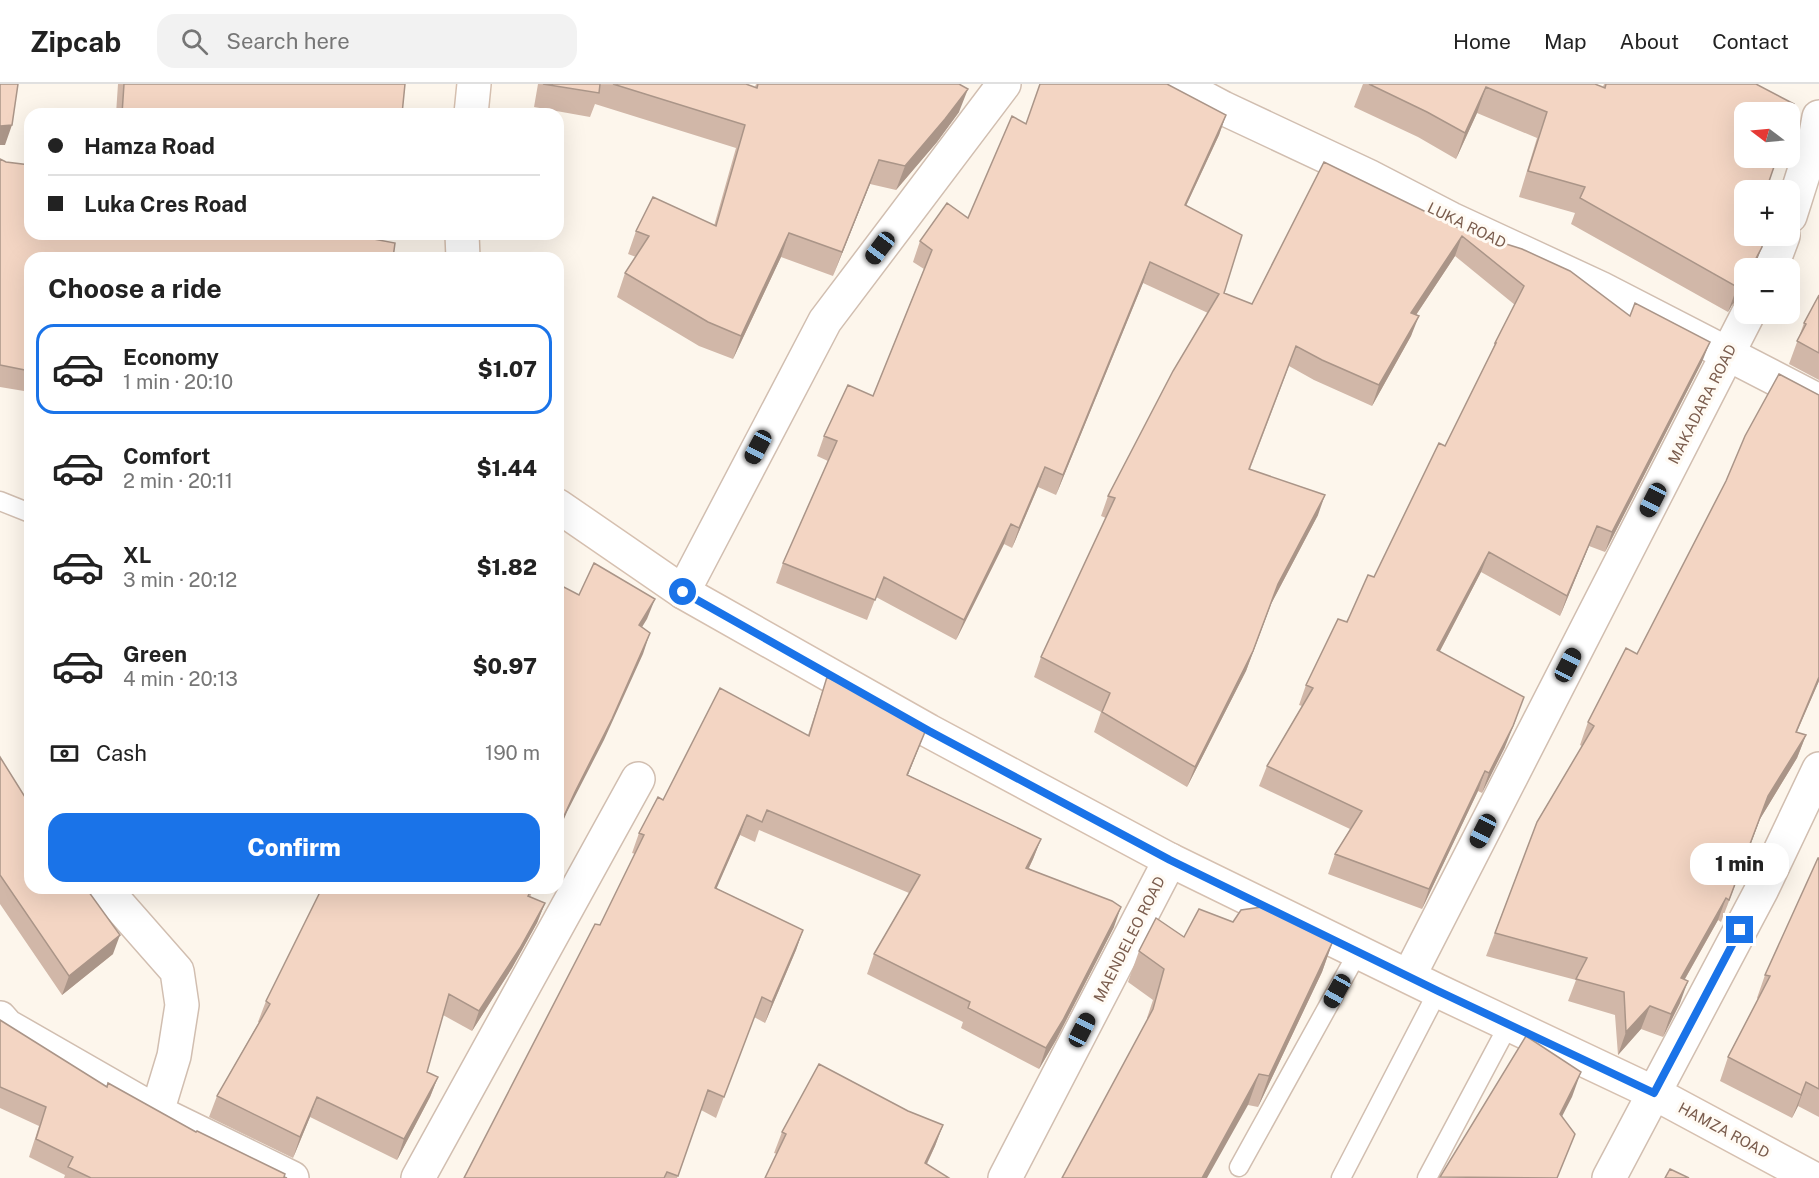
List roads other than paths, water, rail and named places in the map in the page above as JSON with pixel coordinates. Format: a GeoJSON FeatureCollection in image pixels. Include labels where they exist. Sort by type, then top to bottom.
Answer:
{"type":"FeatureCollection","features":[{"type":"Feature","properties":{"kind":"street"},"geometry":{"type":"LineString","coordinates":[[472,108],[474,84]]}},
{"type":"Feature","properties":{"kind":"street"},"geometry":{"type":"LineString","coordinates":[[683,592],[825,321],[1004,84]]}},
{"type":"Feature","properties":{"kind":"street","name":"LUKA ROAD"},"geometry":{"type":"LineString","coordinates":[[1178,84],[1451,219],[1600,288],[1819,401]]}},
{"type":"Feature","properties":{"kind":"street"},"geometry":{"type":"LineString","coordinates":[[1800,184],[1819,117]]}},
{"type":"Feature","properties":{"kind":"street","name":"MAKADARA ROAD"},"geometry":{"type":"LineString","coordinates":[[1409,976],[1743,324]]}},
{"type":"Feature","properties":{"kind":"street","name":"HAMZA ROAD"},"geometry":{"type":"LineString","coordinates":[[564,510],[683,592],[929,731],[1170,860],[1654,1093],[1812,1178]]}},
{"type":"Feature","properties":{"kind":"street"},"geometry":{"type":"LineString","coordinates":[[1609,1178],[1762,889],[1819,769]]}},
{"type":"Feature","properties":{"kind":"street"},"geometry":{"type":"LineString","coordinates":[[418,1178],[638,779]]}},
{"type":"Feature","properties":{"kind":"street","name":"MAENDELEO ROAD"},"geometry":{"type":"LineString","coordinates":[[1005,1178],[1170,860]]}},
{"type":"Feature","properties":{"kind":"street"},"geometry":{"type":"LineString","coordinates":[[109,894],[177,971],[182,1005],[174,1056],[157,1112]]}},
{"type":"Feature","properties":{"kind":"street"},"geometry":{"type":"LineString","coordinates":[[0,1018],[7,1026],[157,1112],[292,1178]]}},
{"type":"Feature","properties":{"kind":"lane"},"geometry":{"type":"LineString","coordinates":[[0,501],[24,511]]}},
{"type":"Feature","properties":{"kind":"lane"},"geometry":{"type":"LineString","coordinates":[[1239,1167],[1358,952]]}},
{"type":"Feature","properties":{"kind":"lane"},"geometry":{"type":"LineString","coordinates":[[1341,1178],[1438,991]]}},
{"type":"Feature","properties":{"kind":"lane"},"geometry":{"type":"LineString","coordinates":[[1427,1178],[1509,1024]]}}]}
